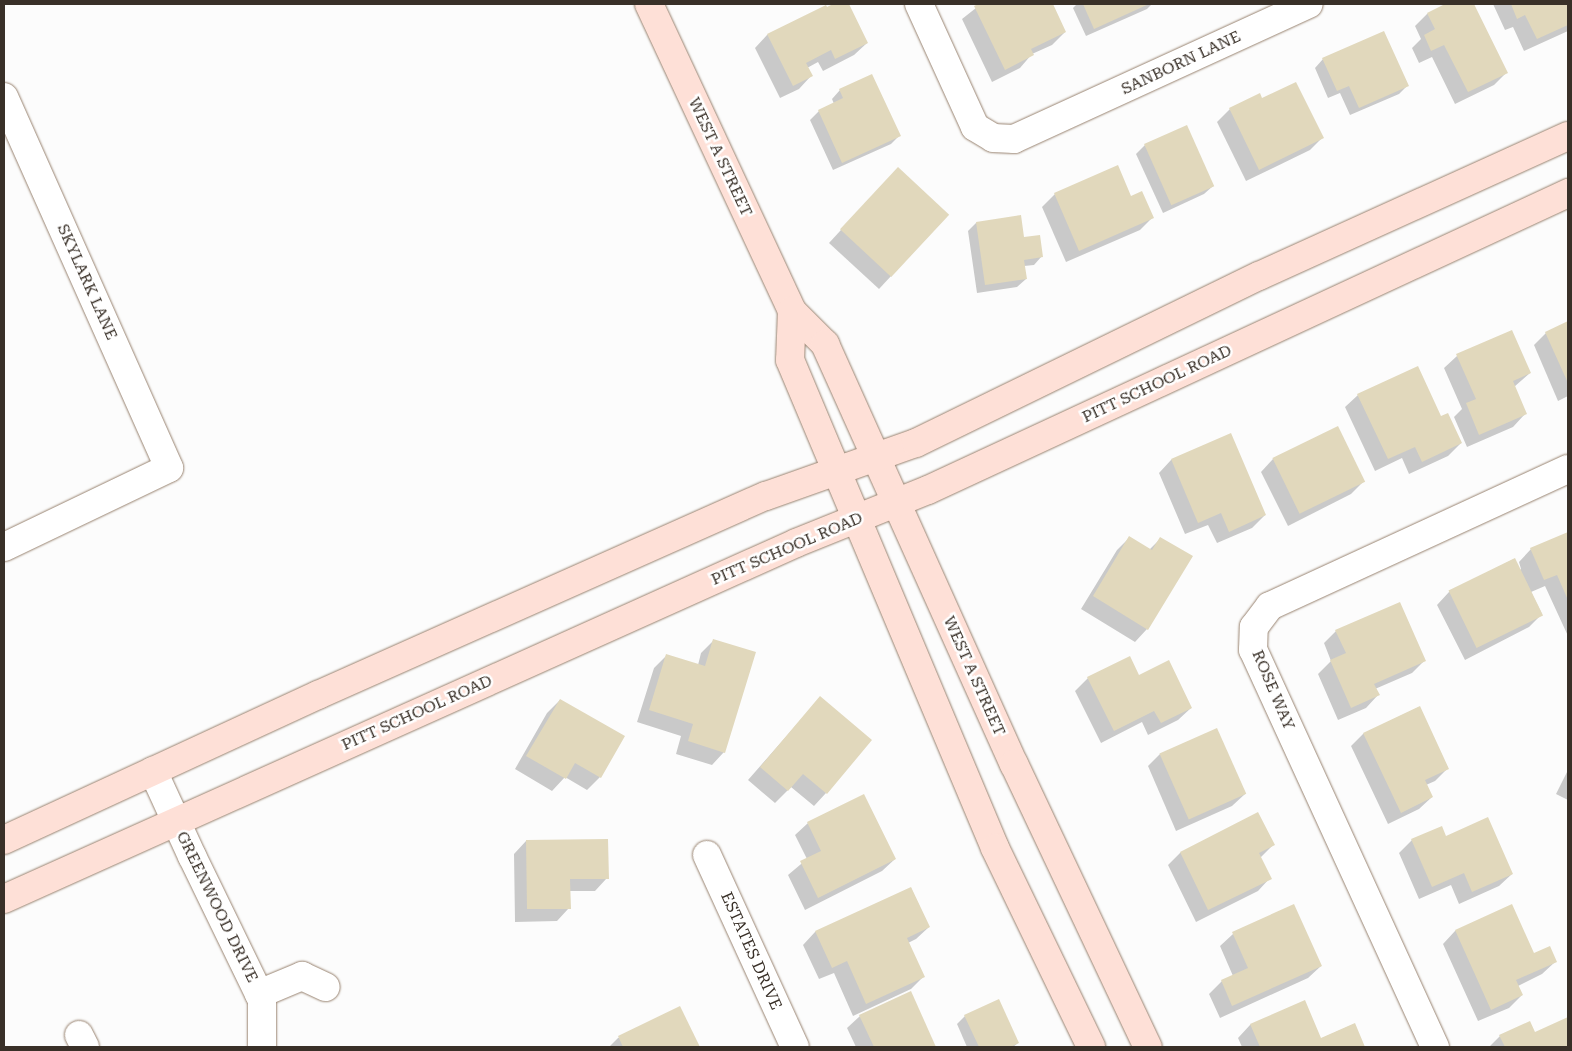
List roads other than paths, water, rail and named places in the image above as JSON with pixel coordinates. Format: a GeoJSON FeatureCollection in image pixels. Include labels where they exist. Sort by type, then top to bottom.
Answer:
{"type":"FeatureCollection","features":[{"type":"Feature","properties":{"kind":"main road","name":"WEST A STREET"},"geometry":{"type":"LineString","coordinates":[[649,4],[792,311],[825,344],[1014,764],[1148,1047]]}},
{"type":"Feature","properties":{"kind":"main road"},"geometry":{"type":"LineString","coordinates":[[4,840],[318,694],[757,500],[916,443],[1259,276],[1568,136]]}},
{"type":"Feature","properties":{"kind":"main road","name":"PITT SCHOOL ROAD"},"geometry":{"type":"LineString","coordinates":[[4,899],[176,820],[896,503],[1568,193]]}},
{"type":"Feature","properties":{"kind":"main road","name":"WEST A STREET"},"geometry":{"type":"LineString","coordinates":[[792,311],[790,360],[994,848],[1091,1047]]}},
{"type":"Feature","properties":{"kind":"street","name":"SANBORN LANE"},"geometry":{"type":"LineString","coordinates":[[919,4],[975,127],[993,138],[1014,139],[1309,4]]}},
{"type":"Feature","properties":{"kind":"street","name":"SKYLARK LANE"},"geometry":{"type":"LineString","coordinates":[[4,97],[170,468],[4,547]]}},
{"type":"Feature","properties":{"kind":"street","name":"ROSE WAY"},"geometry":{"type":"LineString","coordinates":[[1435,1047],[1253,650],[1254,627],[1270,606],[1568,469]]}},
{"type":"Feature","properties":{"kind":"street","name":"GREENWOOD DRIVE"},"geometry":{"type":"LineString","coordinates":[[153,771],[262,1000],[262,1047]]}},
{"type":"Feature","properties":{"kind":"street","name":"ESTATES DRIVE"},"geometry":{"type":"LineString","coordinates":[[708,856],[794,1047]]}},
{"type":"Feature","properties":{"kind":"street"},"geometry":{"type":"LineString","coordinates":[[259,994],[302,976],[326,987]]}}]}
